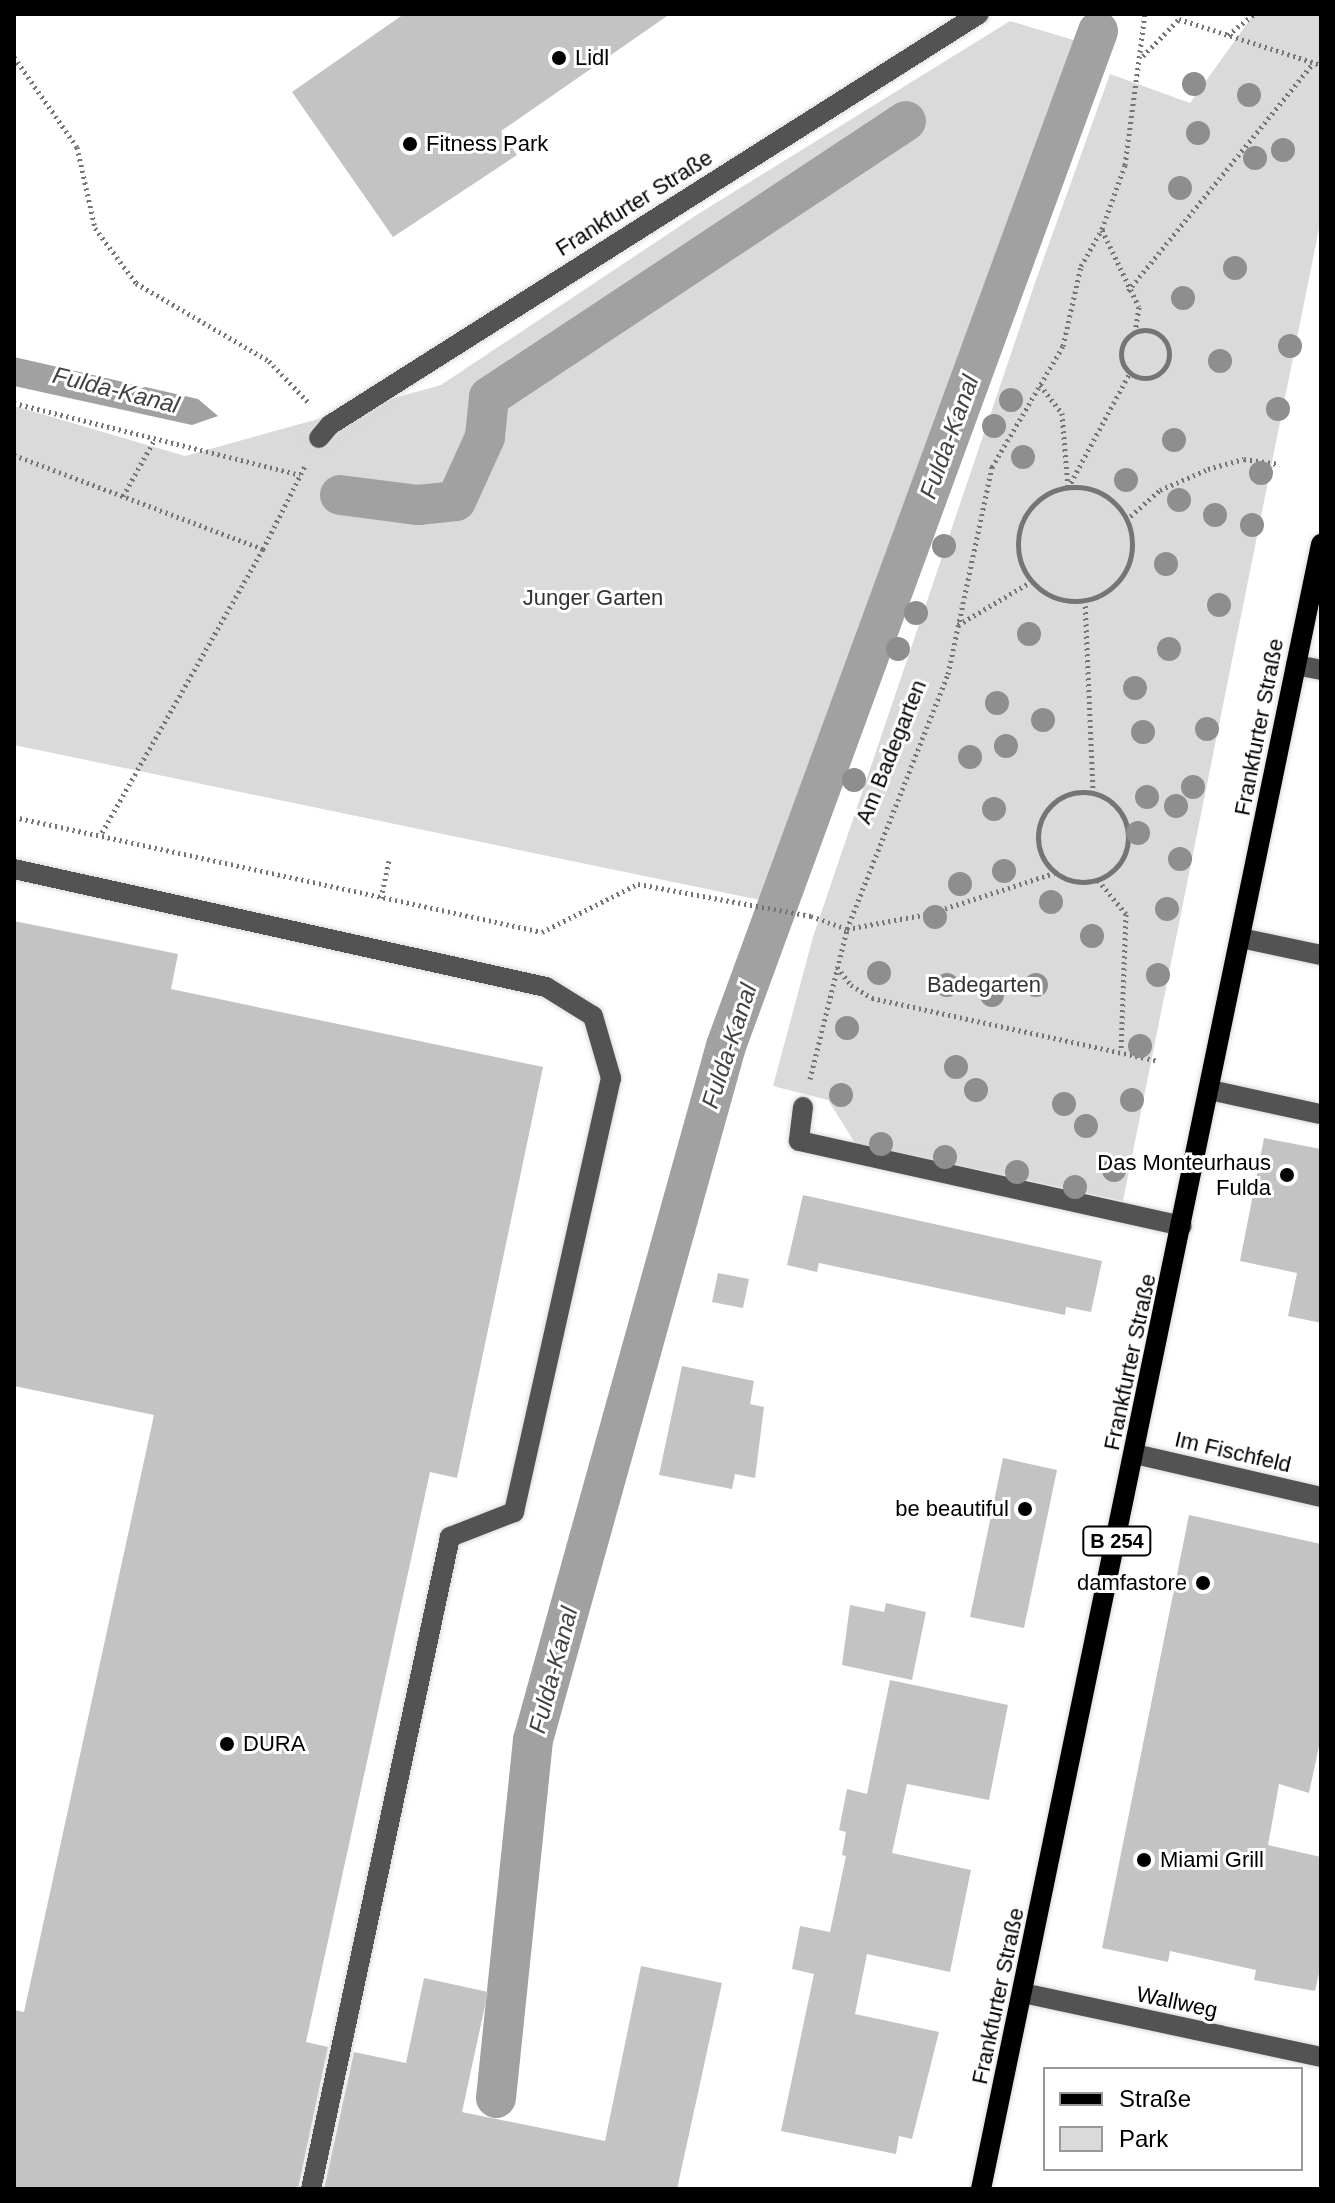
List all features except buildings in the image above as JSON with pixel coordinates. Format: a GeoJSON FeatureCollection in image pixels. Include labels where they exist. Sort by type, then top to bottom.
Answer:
{"type":"FeatureCollection","features":[{"type":"Feature","properties":{"kind":"main road","name":"Frankfurter Straße"},"geometry":{"type":"LineString","coordinates":[[981,2189],[1321,544]]}},
{"type":"Feature","properties":{"kind":"street","name":"Frankfurter Straße"},"geometry":{"type":"LineString","coordinates":[[324,431],[979,14]]}},
{"type":"Feature","properties":{"kind":"street"},"geometry":{"type":"LineString","coordinates":[[1296,665],[1321,670]]}},
{"type":"Feature","properties":{"kind":"street"},"geometry":{"type":"LineString","coordinates":[[14,869],[546,987],[593,1016],[611,1078],[514,1512],[450,1537],[311,2189]]}},
{"type":"Feature","properties":{"kind":"street"},"geometry":{"type":"LineString","coordinates":[[1241,938],[1321,955]]}},
{"type":"Feature","properties":{"kind":"street"},"geometry":{"type":"LineString","coordinates":[[1210,1090],[1320,1114]]}},
{"type":"Feature","properties":{"kind":"street"},"geometry":{"type":"LineString","coordinates":[[803,1107],[799,1141],[1182,1226]]}},
{"type":"Feature","properties":{"kind":"street","name":"Im Fischfeld"},"geometry":{"type":"LineString","coordinates":[[1135,1454],[1321,1497]]}},
{"type":"Feature","properties":{"kind":"street","name":"Wallweg"},"geometry":{"type":"LineString","coordinates":[[1023,1993],[1321,2057]]}},
{"type":"Feature","properties":{"kind":"path","name":"Am Badegarten"},"geometry":{"type":"LineString","coordinates":[[803,1107],[847,929],[948,674],[992,467],[1063,346],[1081,266],[1102,229],[1125,165],[1143,57],[1145,14]]}},
{"type":"Feature","properties":{"kind":"path"},"geometry":{"type":"LineString","coordinates":[[1228,36],[1254,14]]}},
{"type":"Feature","properties":{"kind":"path"},"geometry":{"type":"LineString","coordinates":[[1143,57],[1179,19],[1321,65]]}},
{"type":"Feature","properties":{"kind":"path"},"geometry":{"type":"LineString","coordinates":[[14,57],[77,147],[95,228],[136,283],[269,361],[324,431],[263,549],[101,834]]}},
{"type":"Feature","properties":{"kind":"path"},"geometry":{"type":"LineString","coordinates":[[1128,291],[1313,63]]}},
{"type":"Feature","properties":{"kind":"path"},"geometry":{"type":"LineString","coordinates":[[1068,488],[1129,374],[1120,351],[1135,332],[1139,307],[1128,291],[1102,229]]}},
{"type":"Feature","properties":{"kind":"path"},"geometry":{"type":"LineString","coordinates":[[1129,374],[1144,379],[1158,375],[1169,354],[1159,334],[1135,332]]}},
{"type":"Feature","properties":{"kind":"path"},"geometry":{"type":"LineString","coordinates":[[1040,385],[1062,413],[1068,488]]}},
{"type":"Feature","properties":{"kind":"path"},"geometry":{"type":"LineString","coordinates":[[15,406],[300,475]]}},
{"type":"Feature","properties":{"kind":"path"},"geometry":{"type":"LineString","coordinates":[[123,496],[155,439]]}},
{"type":"Feature","properties":{"kind":"path"},"geometry":{"type":"LineString","coordinates":[[14,455],[263,549]]}},
{"type":"Feature","properties":{"kind":"path"},"geometry":{"type":"LineString","coordinates":[[1126,520],[1160,490],[1208,469],[1244,459],[1280,464]]}},
{"type":"Feature","properties":{"kind":"path"},"geometry":{"type":"LineString","coordinates":[[1068,488],[1097,491],[1112,500],[1126,520],[1132,549],[1128,567],[1103,594],[1085,600],[1047,594],[1032,581],[1022,565],[1021,526],[1045,496],[1068,488]]}},
{"type":"Feature","properties":{"kind":"path"},"geometry":{"type":"LineString","coordinates":[[958,625],[1032,581]]}},
{"type":"Feature","properties":{"kind":"path"},"geometry":{"type":"LineString","coordinates":[[1085,600],[1093,792]]}},
{"type":"Feature","properties":{"kind":"path"},"geometry":{"type":"LineString","coordinates":[[1093,792],[1118,807],[1129,833],[1122,862],[1098,880],[1068,880],[1054,873],[1038,846],[1042,816],[1063,796],[1093,792]]}},
{"type":"Feature","properties":{"kind":"path"},"geometry":{"type":"LineString","coordinates":[[14,817],[542,932],[638,884],[811,916],[847,929],[928,914],[1054,873]]}},
{"type":"Feature","properties":{"kind":"path"},"geometry":{"type":"LineString","coordinates":[[381,898],[389,861]]}},
{"type":"Feature","properties":{"kind":"path"},"geometry":{"type":"LineString","coordinates":[[1098,880],[1126,914],[1121,1051]]}},
{"type":"Feature","properties":{"kind":"path"},"geometry":{"type":"LineString","coordinates":[[837,966],[851,985],[872,998],[1158,1061]]}},
{"type":"Feature","properties":{"kind":"green space","name":"Badegarten"},"geometry":{"type":"Polygon","coordinates":[[[1254,14],[1321,14],[1321,219],[1123,1201],[855,1143],[828,1100],[773,1086],[813,937],[1037,277],[1110,74],[1190,103],[1254,14]]]}},
{"type":"Feature","properties":{"kind":"green space","name":"Junger Garten"},"geometry":{"type":"Polygon","coordinates":[[[1010,21],[1080,42],[760,900],[14,745],[14,406],[185,456],[441,385],[698,214],[1010,21]]]}},
{"type":"Feature","properties":{"kind":"water"},"geometry":{"type":"Polygon","coordinates":[[[14,357],[198,399],[218,416],[192,425],[14,386],[14,357]]]}},
{"type":"Feature","properties":{"kind":"waterway","name":"Fulda-Kanal"},"geometry":{"type":"LineString","coordinates":[[496,2098],[533,1740],[726,1046],[1098,31]]}},
{"type":"Feature","properties":{"kind":"waterway","name":"Fulda-Kanal"},"geometry":{"type":"LineString","coordinates":[[340,495],[418,505],[456,501],[485,437],[489,397],[906,121]]}},
{"type":"Feature","properties":{"kind":"place","name":"Lidl"},"geometry":{"type":"Point","coordinates":[559,58]}},
{"type":"Feature","properties":{"kind":"place","name":"Fitness Park"},"geometry":{"type":"Point","coordinates":[410,144]}},
{"type":"Feature","properties":{"kind":"place","name":"Das Monteurhaus Fulda"},"geometry":{"type":"Point","coordinates":[1287,1175]}},
{"type":"Feature","properties":{"kind":"place","name":"be beautiful"},"geometry":{"type":"Point","coordinates":[1025,1509]}},
{"type":"Feature","properties":{"kind":"place","name":"damfastore"},"geometry":{"type":"Point","coordinates":[1203,1583]}},
{"type":"Feature","properties":{"kind":"place","name":"DURA"},"geometry":{"type":"Point","coordinates":[227,1744]}},
{"type":"Feature","properties":{"kind":"place","name":"Miami Grill"},"geometry":{"type":"Point","coordinates":[1144,1860]}}]}
